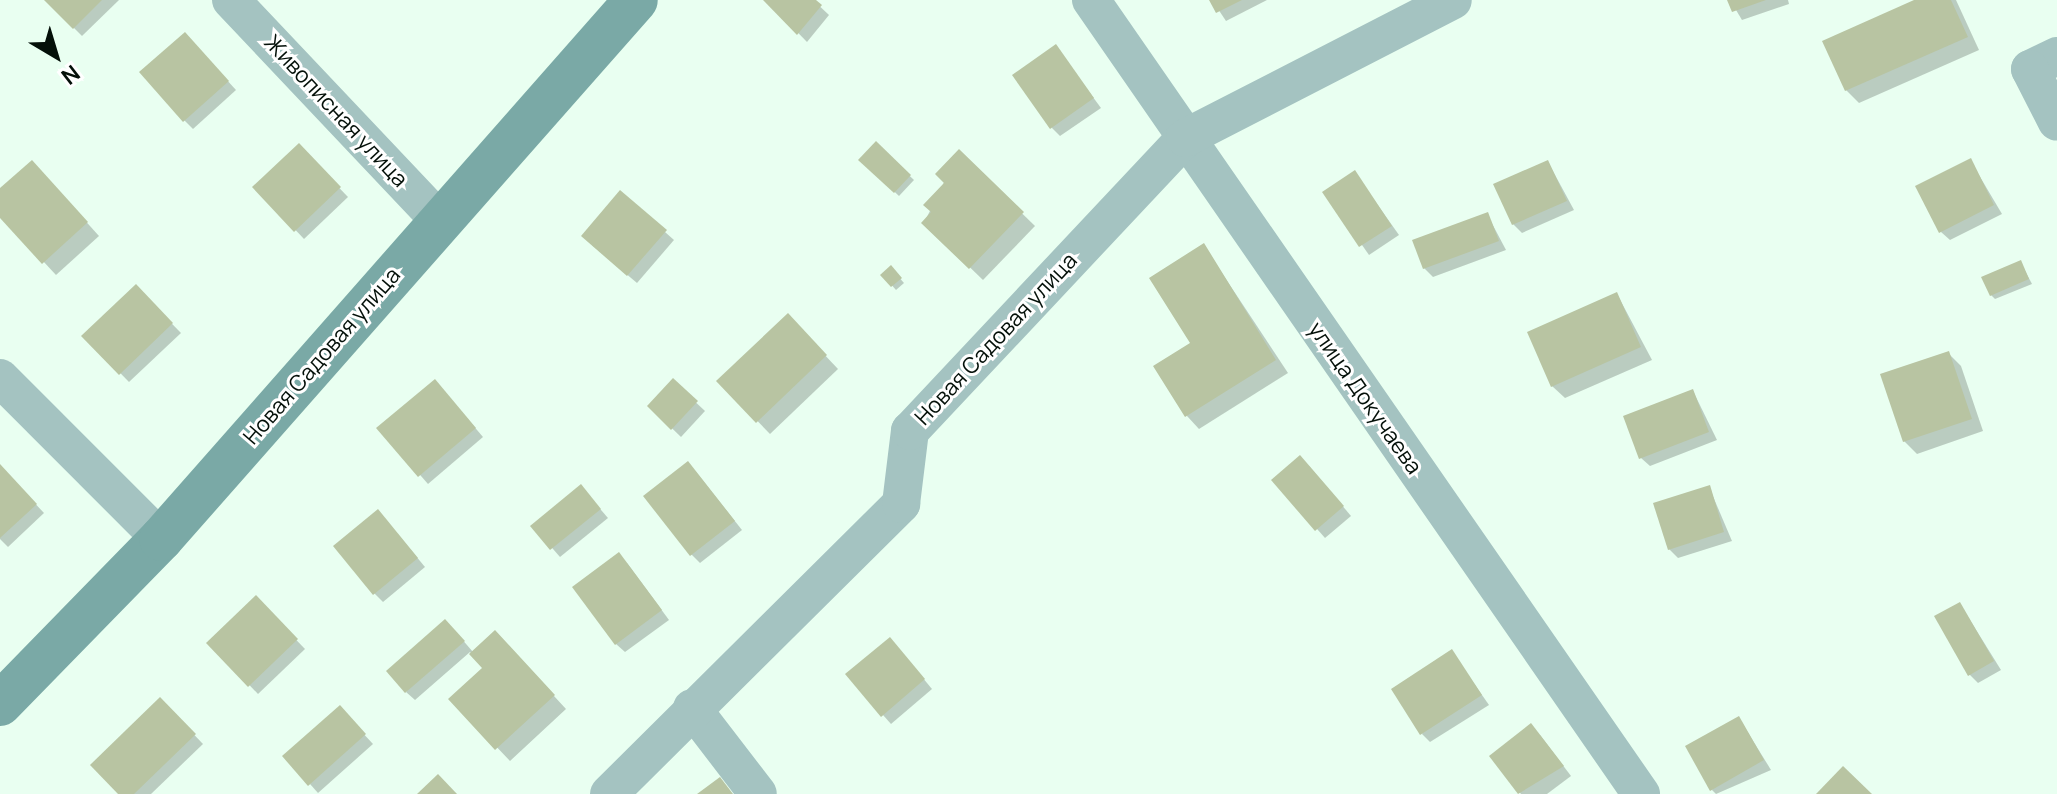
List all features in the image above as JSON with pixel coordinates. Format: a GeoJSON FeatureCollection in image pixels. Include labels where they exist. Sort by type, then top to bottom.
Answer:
{"type":"FeatureCollection","features":[{"type":"Feature","properties":{"kind":"street","name":"Живописная улица"},"geometry":{"type":"LineString","coordinates":[[231,0],[440,221]]}},
{"type":"Feature","properties":{"kind":"street","name":"Новая Садовая улица"},"geometry":{"type":"LineString","coordinates":[[0,704],[161,539],[636,0]]}},
{"type":"Feature","properties":{"kind":"street","name":"улица Докучаева"},"geometry":{"type":"LineString","coordinates":[[1091,0],[1641,794]]}},
{"type":"Feature","properties":{"kind":"street","name":"Новая Садовая улица"},"geometry":{"type":"LineString","coordinates":[[609,794],[692,708],[901,504],[910,431],[1185,138],[1453,0]]}},
{"type":"Feature","properties":{"kind":"street"},"geometry":{"type":"LineString","coordinates":[[2057,56],[2030,69],[2057,122]]}},
{"type":"Feature","properties":{"kind":"street"},"geometry":{"type":"LineString","coordinates":[[0,378],[161,539]]}},
{"type":"Feature","properties":{"kind":"street"},"geometry":{"type":"LineString","coordinates":[[692,708],[758,794]]}},
{"type":"Feature","properties":{"kind":"building"},"geometry":{"type":"Polygon","coordinates":[[[44,0],[102,0],[73,29],[44,0]]]}},
{"type":"Feature","properties":{"kind":"building"},"geometry":{"type":"Polygon","coordinates":[[[763,0],[816,0],[822,5],[797,35],[763,0]]]}},
{"type":"Feature","properties":{"kind":"building"},"geometry":{"type":"Polygon","coordinates":[[[1209,0],[1242,0],[1216,13],[1209,0]]]}},
{"type":"Feature","properties":{"kind":"building"},"geometry":{"type":"Polygon","coordinates":[[[1727,0],[1766,0],[1732,12],[1727,0]]]}},
{"type":"Feature","properties":{"kind":"building"},"geometry":{"type":"Polygon","coordinates":[[[1914,0],[1951,0],[1968,37],[1845,91],[1822,41],[1914,0]]]}},
{"type":"Feature","properties":{"kind":"building"},"geometry":{"type":"Polygon","coordinates":[[[185,32],[229,81],[183,122],[139,72],[185,32]]]}},
{"type":"Feature","properties":{"kind":"building"},"geometry":{"type":"Polygon","coordinates":[[[1056,44],[1094,98],[1050,129],[1012,75],[1056,44]]]}},
{"type":"Feature","properties":{"kind":"building"},"geometry":{"type":"Polygon","coordinates":[[[876,141],[911,175],[894,193],[858,160],[876,141]]]}},
{"type":"Feature","properties":{"kind":"building"},"geometry":{"type":"Polygon","coordinates":[[[299,143],[341,187],[294,232],[252,187],[299,143]]]}},
{"type":"Feature","properties":{"kind":"building"},"geometry":{"type":"Polygon","coordinates":[[[959,149],[1024,212],[969,269],[921,223],[931,212],[923,205],[944,183],[935,174],[959,149]]]}},
{"type":"Feature","properties":{"kind":"building"},"geometry":{"type":"Polygon","coordinates":[[[1971,158],[1994,205],[1939,233],[1915,186],[1971,158]]]}},
{"type":"Feature","properties":{"kind":"building"},"geometry":{"type":"Polygon","coordinates":[[[32,160],[88,222],[42,264],[0,218],[0,188],[32,160]]]}},
{"type":"Feature","properties":{"kind":"building"},"geometry":{"type":"Polygon","coordinates":[[[1548,160],[1567,201],[1512,225],[1493,184],[1548,160]]]}},
{"type":"Feature","properties":{"kind":"building"},"geometry":{"type":"Polygon","coordinates":[[[1355,170],[1392,226],[1359,247],[1322,192],[1355,170]]]}},
{"type":"Feature","properties":{"kind":"building"},"geometry":{"type":"Polygon","coordinates":[[[620,190],[667,230],[627,276],[581,236],[620,190]]]}},
{"type":"Feature","properties":{"kind":"building"},"geometry":{"type":"Polygon","coordinates":[[[1488,212],[1499,241],[1423,269],[1412,240],[1488,212]]]}},
{"type":"Feature","properties":{"kind":"building"},"geometry":{"type":"Polygon","coordinates":[[[1204,243],[1276,360],[1185,417],[1153,366],[1190,343],[1149,278],[1204,243]]]}},
{"type":"Feature","properties":{"kind":"building"},"geometry":{"type":"Polygon","coordinates":[[[2021,260],[2029,279],[1990,296],[1981,277],[2021,260]]]}},
{"type":"Feature","properties":{"kind":"building"},"geometry":{"type":"Polygon","coordinates":[[[891,265],[902,278],[891,287],[880,275],[891,265]]]}},
{"type":"Feature","properties":{"kind":"building"},"geometry":{"type":"Polygon","coordinates":[[[136,284],[173,323],[119,375],[81,336],[136,284]]]}},
{"type":"Feature","properties":{"kind":"building"},"geometry":{"type":"Polygon","coordinates":[[[1617,292],[1641,347],[1551,387],[1527,332],[1617,292]]]}},
{"type":"Feature","properties":{"kind":"building"},"geometry":{"type":"Polygon","coordinates":[[[788,313],[827,355],[756,423],[716,381],[788,313]]]}},
{"type":"Feature","properties":{"kind":"building"},"geometry":{"type":"Polygon","coordinates":[[[1949,351],[1972,419],[1903,442],[1880,374],[1949,351]]]}},
{"type":"Feature","properties":{"kind":"building"},"geometry":{"type":"Polygon","coordinates":[[[673,378],[698,401],[671,430],[647,406],[673,378]]]}},
{"type":"Feature","properties":{"kind":"building"},"geometry":{"type":"Polygon","coordinates":[[[435,379],[476,428],[418,477],[376,428],[435,379]]]}},
{"type":"Feature","properties":{"kind":"building"},"geometry":{"type":"Polygon","coordinates":[[[1693,389],[1709,432],[1639,459],[1623,416],[1693,389]]]}},
{"type":"Feature","properties":{"kind":"building"},"geometry":{"type":"Polygon","coordinates":[[[1300,455],[1344,506],[1315,531],[1271,480],[1300,455]]]}},
{"type":"Feature","properties":{"kind":"building"},"geometry":{"type":"Polygon","coordinates":[[[688,461],[735,521],[690,556],[643,496],[688,461]]]}},
{"type":"Feature","properties":{"kind":"building"},"geometry":{"type":"Polygon","coordinates":[[[0,464],[37,504],[0,538],[0,464]]]}},
{"type":"Feature","properties":{"kind":"building"},"geometry":{"type":"Polygon","coordinates":[[[581,484],[601,509],[550,550],[530,526],[581,484]]]}},
{"type":"Feature","properties":{"kind":"building"},"geometry":{"type":"Polygon","coordinates":[[[1710,485],[1724,532],[1668,550],[1653,503],[1710,485]]]}},
{"type":"Feature","properties":{"kind":"building"},"geometry":{"type":"Polygon","coordinates":[[[378,509],[418,558],[373,595],[333,546],[378,509]]]}},
{"type":"Feature","properties":{"kind":"building"},"geometry":{"type":"Polygon","coordinates":[[[619,552],[662,610],[615,645],[572,587],[619,552]]]}},
{"type":"Feature","properties":{"kind":"building"},"geometry":{"type":"Polygon","coordinates":[[[256,595],[298,639],[248,687],[206,643],[256,595]]]}},
{"type":"Feature","properties":{"kind":"building"},"geometry":{"type":"Polygon","coordinates":[[[1960,602],[1994,661],[1968,676],[1934,616],[1960,602]]]}},
{"type":"Feature","properties":{"kind":"building"},"geometry":{"type":"Polygon","coordinates":[[[445,619],[465,641],[405,693],[386,671],[445,619]]]}},
{"type":"Feature","properties":{"kind":"building"},"geometry":{"type":"Polygon","coordinates":[[[495,630],[555,695],[495,750],[448,699],[482,668],[469,654],[495,630]]]}},
{"type":"Feature","properties":{"kind":"building"},"geometry":{"type":"Polygon","coordinates":[[[890,637],[925,679],[881,717],[845,674],[890,637]]]}},
{"type":"Feature","properties":{"kind":"building"},"geometry":{"type":"Polygon","coordinates":[[[1452,649],[1482,695],[1420,735],[1391,689],[1452,649]]]}},
{"type":"Feature","properties":{"kind":"building"},"geometry":{"type":"Polygon","coordinates":[[[160,697],[196,734],[134,794],[118,794],[90,765],[160,697]]]}},
{"type":"Feature","properties":{"kind":"building"},"geometry":{"type":"Polygon","coordinates":[[[340,705],[366,734],[308,786],[282,756],[340,705]]]}},
{"type":"Feature","properties":{"kind":"building"},"geometry":{"type":"Polygon","coordinates":[[[1739,716],[1764,760],[1710,791],[1685,746],[1739,716]]]}},
{"type":"Feature","properties":{"kind":"building"},"geometry":{"type":"Polygon","coordinates":[[[1531,723],[1564,766],[1518,794],[1489,756],[1531,723]]]}},
{"type":"Feature","properties":{"kind":"building"},"geometry":{"type":"Polygon","coordinates":[[[1843,766],[1872,794],[1816,794],[1843,766]]]}},
{"type":"Feature","properties":{"kind":"building"},"geometry":{"type":"Polygon","coordinates":[[[438,774],[457,794],[417,794],[438,774]]]}},
{"type":"Feature","properties":{"kind":"building"},"geometry":{"type":"Polygon","coordinates":[[[720,777],[733,794],[697,794],[720,777]]]}}]}
